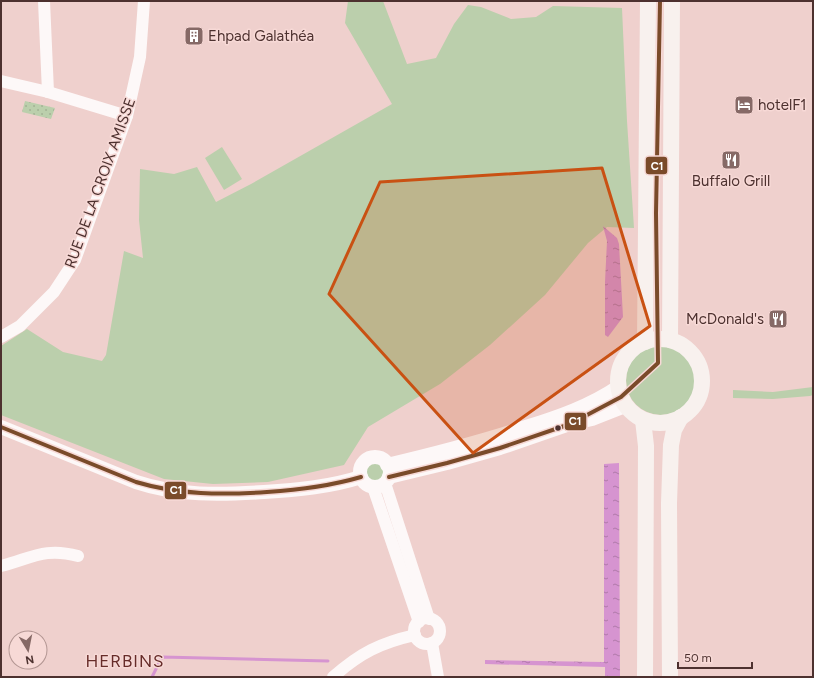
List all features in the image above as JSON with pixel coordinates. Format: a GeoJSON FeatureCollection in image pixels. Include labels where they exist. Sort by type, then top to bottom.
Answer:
{"type":"FeatureCollection","features":[{"type":"Feature","properties":{"kind":"main road"},"geometry":{"type":"LineString","coordinates":[[645,342],[648,1]]}},
{"type":"Feature","properties":{"kind":"main road"},"geometry":{"type":"LineString","coordinates":[[670,340],[672,1]]}},
{"type":"Feature","properties":{"kind":"main road"},"geometry":{"type":"LineString","coordinates":[[657,339],[670,340],[681,345],[691,353],[699,367],[701,386],[697,399],[689,411],[670,422],[659,423],[643,420],[633,414],[625,406],[621,397],[618,387],[618,376],[621,365],[635,347],[645,342],[657,339]]}},
{"type":"Feature","properties":{"kind":"main road"},"geometry":{"type":"LineString","coordinates":[[670,677],[669,517],[671,445],[674,430],[681,417]]}},
{"type":"Feature","properties":{"kind":"main road"},"geometry":{"type":"LineString","coordinates":[[643,420],[646,446],[645,677]]}},
{"type":"Feature","properties":{"kind":"street"},"geometry":{"type":"LineString","coordinates":[[44,1],[48,92]]}},
{"type":"Feature","properties":{"kind":"street","name":"RUE DE LA CROIX AMISSE"},"geometry":{"type":"LineString","coordinates":[[1,337],[20,326],[54,292],[75,260],[127,116],[140,57],[144,1]]}},
{"type":"Feature","properties":{"kind":"street"},"geometry":{"type":"LineString","coordinates":[[1,81],[48,92],[127,116]]}},
{"type":"Feature","properties":{"kind":"street"},"geometry":{"type":"LineString","coordinates":[[424,620],[384,478],[380,459],[371,458],[366,460],[361,468],[361,477],[365,484],[384,478],[472,444],[542,422],[591,403],[618,387]]}},
{"type":"Feature","properties":{"kind":"street"},"geometry":{"type":"LineString","coordinates":[[384,478],[448,463],[500,448],[570,424],[592,420],[625,406]]}},
{"type":"Feature","properties":{"kind":"street"},"geometry":{"type":"LineString","coordinates":[[1,427],[136,482],[175,492],[201,494],[286,490],[345,482],[361,477]]}},
{"type":"Feature","properties":{"kind":"street"},"geometry":{"type":"LineString","coordinates":[[1,566],[34,555],[50,552],[68,553],[78,556]]}},
{"type":"Feature","properties":{"kind":"street"},"geometry":{"type":"LineString","coordinates":[[424,620],[437,622],[440,630],[438,638],[432,643],[420,642],[415,635],[415,628],[424,620]]}},
{"type":"Feature","properties":{"kind":"street"},"geometry":{"type":"LineString","coordinates":[[333,677],[362,653],[380,645],[415,635]]}},
{"type":"Feature","properties":{"kind":"street"},"geometry":{"type":"LineString","coordinates":[[432,643],[438,677]]}},
{"type":"Feature","properties":{"kind":"highlighted area"},"geometry":{"type":"Polygon","coordinates":[[[602,168],[650,326],[473,453],[329,294],[380,182],[602,168]]]}},
{"type":"Feature","properties":{"kind":"green space"},"geometry":{"type":"Polygon","coordinates":[[[348,1],[383,1],[407,64],[436,58],[454,24],[468,5],[481,7],[511,19],[536,17],[553,6],[622,8],[634,228],[607,227],[588,243],[545,295],[490,345],[440,384],[368,427],[344,465],[268,482],[213,484],[164,479],[1,415],[1,346],[27,329],[63,352],[102,361],[106,355],[124,251],[143,258],[139,220],[140,169],[174,174],[197,167],[216,202],[251,184],[392,104],[345,23],[348,1]]]}},
{"type":"Feature","properties":{"kind":"green space"},"geometry":{"type":"Polygon","coordinates":[[[25,101],[55,108],[51,119],[22,112],[25,101]]]}},
{"type":"Feature","properties":{"kind":"green space"},"geometry":{"type":"Polygon","coordinates":[[[222,147],[242,179],[224,190],[205,158],[222,147]]]}},
{"type":"Feature","properties":{"kind":"green space"},"geometry":{"type":"Polygon","coordinates":[[[661,345],[674,348],[686,355],[693,367],[696,380],[693,393],[686,405],[674,412],[661,415],[648,412],[636,405],[629,393],[626,380],[629,367],[636,355],[648,348],[661,345]]]}},
{"type":"Feature","properties":{"kind":"green space"},"geometry":{"type":"Polygon","coordinates":[[[813,387],[813,395],[810,396],[773,399],[733,398],[733,390],[773,392],[813,387]]]}},
{"type":"Feature","properties":{"kind":"green space"},"geometry":{"type":"Polygon","coordinates":[[[371,463],[379,463],[384,468],[382,479],[379,481],[371,481],[366,476],[366,468],[371,463]]]}},
{"type":"Feature","properties":{"kind":"water"},"geometry":{"type":"Polygon","coordinates":[[[603,226],[617,238],[619,244],[623,317],[608,337],[605,335],[607,241],[603,226]]]}},
{"type":"Feature","properties":{"kind":"water"},"geometry":{"type":"Polygon","coordinates":[[[619,463],[620,677],[605,677],[605,667],[485,664],[485,660],[604,662],[604,464],[619,463]]]}},
{"type":"Feature","properties":{"kind":"waterway"},"geometry":{"type":"LineString","coordinates":[[152,677],[162,657],[328,661]]}},
{"type":"Feature","properties":{"kind":"transit line","name":"C1"},"geometry":{"type":"LineString","coordinates":[[389,477],[500,448],[570,424],[621,397],[658,363],[656,213],[660,1]]}},
{"type":"Feature","properties":{"kind":"transit line","name":"C1"},"geometry":{"type":"LineString","coordinates":[[1,427],[136,482],[184,492],[234,494],[291,490],[338,483],[361,477]]}},
{"type":"Feature","properties":{"kind":"place","name":"Ehpad Galathéa"},"geometry":{"type":"Point","coordinates":[194,36]}},
{"type":"Feature","properties":{"kind":"place","name":"hotelF1"},"geometry":{"type":"Point","coordinates":[744,105]}},
{"type":"Feature","properties":{"kind":"place","name":"Buffalo Grill"},"geometry":{"type":"Point","coordinates":[731,160]}},
{"type":"Feature","properties":{"kind":"place","name":"McDonald's"},"geometry":{"type":"Point","coordinates":[778,319]}},
{"type":"Feature","properties":{"kind":"district","name":"HERBINS"},"geometry":{"type":"Point","coordinates":[125,661]}}]}
